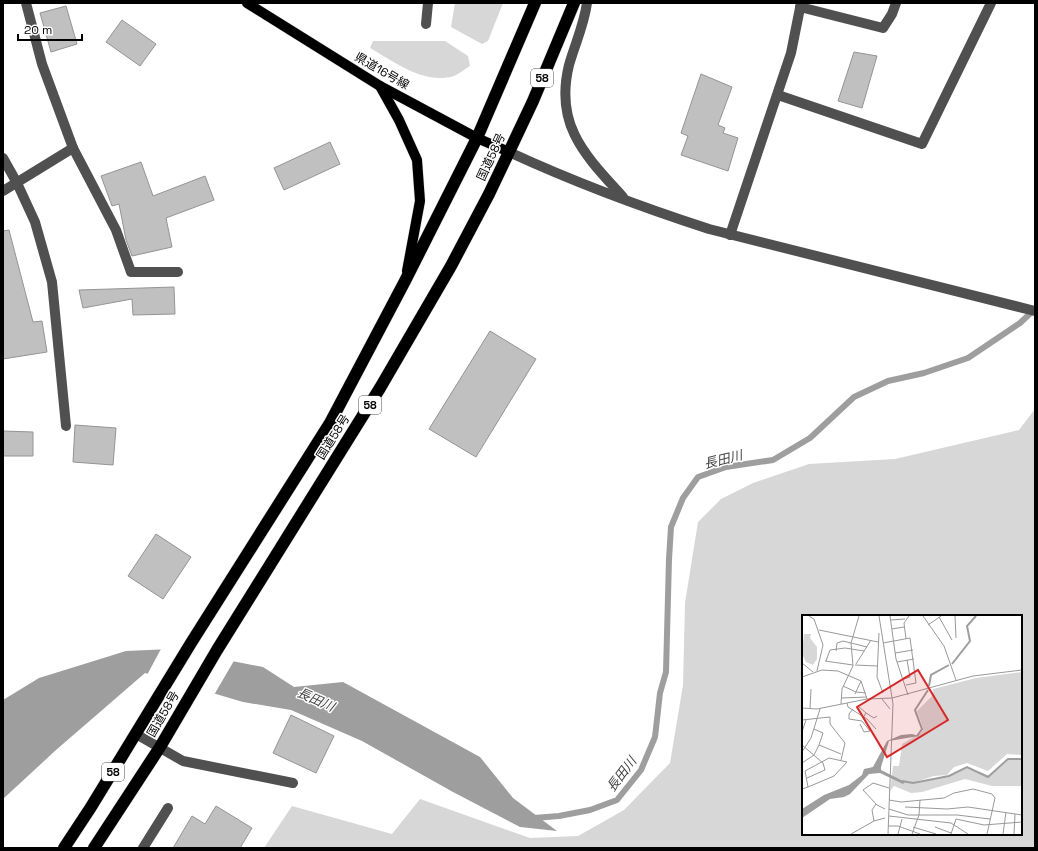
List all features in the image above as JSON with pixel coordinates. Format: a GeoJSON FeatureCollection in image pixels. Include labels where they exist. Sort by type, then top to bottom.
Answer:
{"type":"FeatureCollection","features":[{"type":"Feature","properties":{"kind":"highway","name":"国道58号"},"geometry":{"type":"LineString","coordinates":[[64,848],[330,423],[477,138],[501,86],[535,3]]}},
{"type":"Feature","properties":{"kind":"highway","name":"国道58号"},"geometry":{"type":"LineString","coordinates":[[94,848],[160,748],[217,650],[384,382],[472,229],[533,101],[574,3]]}},
{"type":"Feature","properties":{"kind":"main road","name":"県道16号線"},"geometry":{"type":"LineString","coordinates":[[247,3],[380,86],[477,138],[509,152]]}},
{"type":"Feature","properties":{"kind":"main road"},"geometry":{"type":"LineString","coordinates":[[380,86],[402,126],[417,160],[420,201],[405,280]]}},
{"type":"Feature","properties":{"kind":"street"},"geometry":{"type":"LineString","coordinates":[[26,3],[42,64],[73,148],[116,230],[132,272],[178,272]]}},
{"type":"Feature","properties":{"kind":"street"},"geometry":{"type":"LineString","coordinates":[[426,24],[428,3]]}},
{"type":"Feature","properties":{"kind":"street"},"geometry":{"type":"LineString","coordinates":[[587,3],[585,17],[569,67],[565,91],[570,124],[576,139],[591,161],[625,200]]}},
{"type":"Feature","properties":{"kind":"street"},"geometry":{"type":"LineString","coordinates":[[730,235],[791,53],[800,5],[883,28],[892,14],[896,3]]}},
{"type":"Feature","properties":{"kind":"street"},"geometry":{"type":"LineString","coordinates":[[778,95],[922,144],[991,3]]}},
{"type":"Feature","properties":{"kind":"street"},"geometry":{"type":"LineString","coordinates":[[3,191],[73,148]]}},
{"type":"Feature","properties":{"kind":"street"},"geometry":{"type":"LineString","coordinates":[[509,152],[543,168],[664,215],[730,235],[1035,311]]}},
{"type":"Feature","properties":{"kind":"street"},"geometry":{"type":"LineString","coordinates":[[3,158],[17,183],[34,222],[52,282],[66,426]]}},
{"type":"Feature","properties":{"kind":"street"},"geometry":{"type":"LineString","coordinates":[[136,734],[183,761],[293,783]]}},
{"type":"Feature","properties":{"kind":"street"},"geometry":{"type":"LineString","coordinates":[[143,848],[168,808]]}},
{"type":"Feature","properties":{"kind":"shaded area"},"geometry":{"type":"Polygon","coordinates":[[[455,3],[503,3],[488,41],[482,44],[451,27],[455,3]]]}},
{"type":"Feature","properties":{"kind":"shaded area"},"geometry":{"type":"Polygon","coordinates":[[[373,41],[445,41],[468,56],[470,66],[454,76],[443,78],[421,75],[410,71],[370,48],[373,41]]]}},
{"type":"Feature","properties":{"kind":"shaded area"},"geometry":{"type":"Polygon","coordinates":[[[1035,409],[1035,848],[264,848],[292,806],[392,834],[420,799],[530,838],[578,836],[624,810],[670,763],[683,685],[685,603],[698,522],[721,499],[753,483],[809,464],[895,459],[1019,430],[1035,409]]]}},
{"type":"Feature","properties":{"kind":"water"},"geometry":{"type":"Polygon","coordinates":[[[171,649],[263,667],[294,687],[343,682],[480,757],[513,798],[557,831],[520,827],[453,792],[362,741],[291,710],[243,702],[145,673],[56,750],[3,799],[3,700],[39,678],[126,651],[171,649]]]}},
{"type":"Feature","properties":{"kind":"pier"},"geometry":{"type":"Polygon","coordinates":[[[162,647],[171,647],[235,659],[214,695],[147,675],[162,647]]]}},
{"type":"Feature","properties":{"kind":"building"},"geometry":{"type":"Polygon","coordinates":[[[66,6],[77,44],[51,52],[40,13],[66,6]]]}},
{"type":"Feature","properties":{"kind":"building"},"geometry":{"type":"Polygon","coordinates":[[[122,20],[156,44],[140,66],[106,42],[122,20]]]}},
{"type":"Feature","properties":{"kind":"building"},"geometry":{"type":"Polygon","coordinates":[[[854,52],[877,56],[862,108],[838,101],[854,52]]]}},
{"type":"Feature","properties":{"kind":"building"},"geometry":{"type":"Polygon","coordinates":[[[701,74],[732,87],[718,125],[725,128],[723,133],[738,138],[728,171],[681,155],[688,136],[681,133],[701,74]]]}},
{"type":"Feature","properties":{"kind":"building"},"geometry":{"type":"Polygon","coordinates":[[[330,142],[340,164],[284,190],[274,168],[330,142]]]}},
{"type":"Feature","properties":{"kind":"building"},"geometry":{"type":"Polygon","coordinates":[[[141,162],[153,196],[205,176],[214,200],[166,218],[172,247],[132,256],[126,240],[119,204],[112,206],[101,176],[141,162]]]}},
{"type":"Feature","properties":{"kind":"building"},"geometry":{"type":"Polygon","coordinates":[[[9,230],[33,322],[42,321],[47,352],[3,359],[3,231],[9,230]]]}},
{"type":"Feature","properties":{"kind":"building"},"geometry":{"type":"Polygon","coordinates":[[[174,287],[175,314],[133,315],[132,299],[83,308],[79,290],[174,287]]]}},
{"type":"Feature","properties":{"kind":"building"},"geometry":{"type":"Polygon","coordinates":[[[490,331],[536,359],[476,457],[429,429],[490,331]]]}},
{"type":"Feature","properties":{"kind":"building"},"geometry":{"type":"Polygon","coordinates":[[[75,425],[116,428],[113,465],[73,462],[75,425]]]}},
{"type":"Feature","properties":{"kind":"building"},"geometry":{"type":"Polygon","coordinates":[[[3,431],[33,432],[33,456],[3,456],[3,431]]]}},
{"type":"Feature","properties":{"kind":"building"},"geometry":{"type":"Polygon","coordinates":[[[156,534],[191,557],[163,599],[128,576],[156,534]]]}},
{"type":"Feature","properties":{"kind":"building"},"geometry":{"type":"Polygon","coordinates":[[[291,715],[334,736],[316,773],[273,753],[291,715]]]}},
{"type":"Feature","properties":{"kind":"building"},"geometry":{"type":"Polygon","coordinates":[[[216,806],[252,828],[240,848],[173,848],[192,816],[205,824],[216,806]]]}},
{"type":"Feature","properties":{"kind":"waterway","name":"長田川"},"geometry":{"type":"LineString","coordinates":[[534,818],[559,816],[590,810],[617,800],[641,770],[655,737],[660,693],[666,672],[671,527],[683,498],[698,477],[726,467],[773,460],[810,438],[854,397],[888,381],[924,373],[968,358],[1020,323],[1034,310]]}}]}
